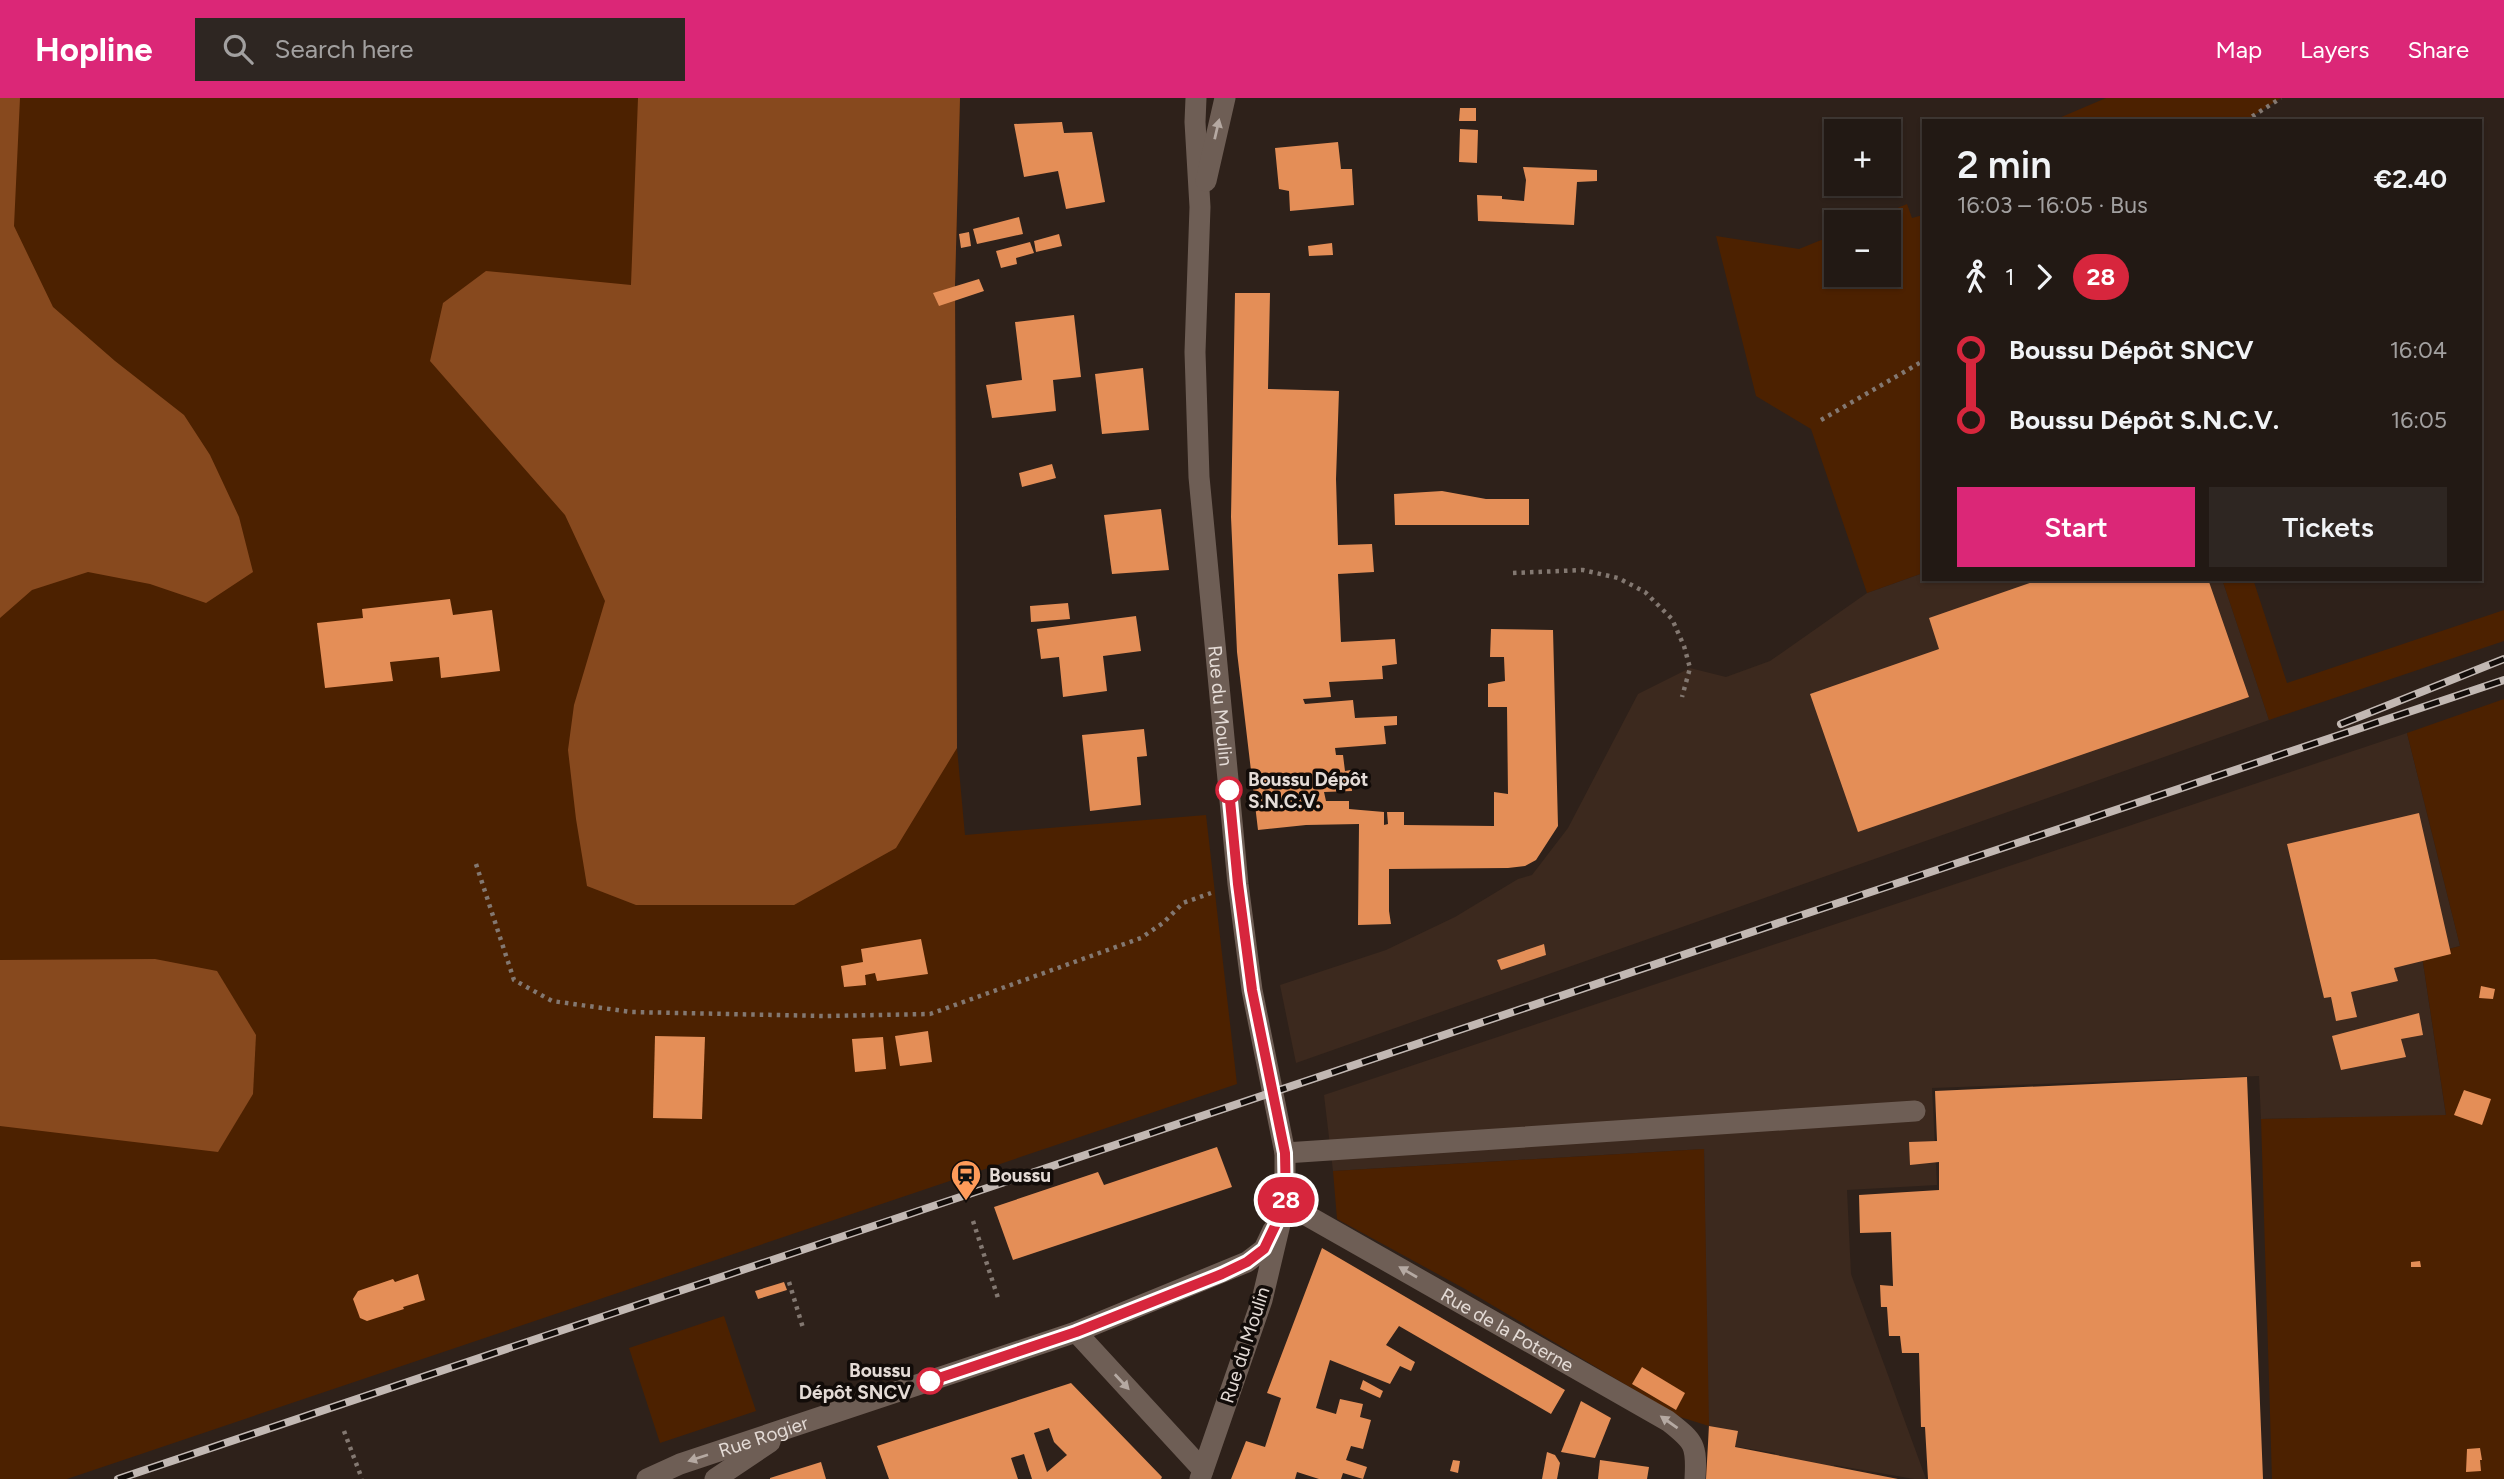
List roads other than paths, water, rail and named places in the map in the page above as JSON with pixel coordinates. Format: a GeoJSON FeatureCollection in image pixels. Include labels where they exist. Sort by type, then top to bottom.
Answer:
{"type":"FeatureCollection","features":[{"type":"Feature","properties":{"kind":"street","name":"Rue du Moulin"},"geometry":{"type":"LineString","coordinates":[[1196,98],[1200,207],[1195,352],[1199,477],[1238,884],[1252,990],[1285,1153],[1286,1203],[1262,1300],[1201,1475]]}},
{"type":"Feature","properties":{"kind":"street","name":"Rue du Moulin"},"geometry":{"type":"LineString","coordinates":[[1200,207],[1225,98]]}},
{"type":"Feature","properties":{"kind":"street"},"geometry":{"type":"LineString","coordinates":[[1285,1153],[1915,1111]]}},
{"type":"Feature","properties":{"kind":"street","name":"Rue Rogier"},"geometry":{"type":"LineString","coordinates":[[647,1479],[680,1464],[1076,1332],[1247,1262],[1264,1249],[1286,1203]]}},
{"type":"Feature","properties":{"kind":"street","name":"Rue de la Poterne"},"geometry":{"type":"LineString","coordinates":[[1286,1203],[1668,1421],[1687,1436],[1697,1452],[1695,1479]]}},
{"type":"Feature","properties":{"kind":"street"},"geometry":{"type":"LineString","coordinates":[[1076,1332],[1201,1475]]}},
{"type":"Feature","properties":{"kind":"street"},"geometry":{"type":"LineString","coordinates":[[715,1479],[786,1430]]}},
{"type":"Feature","properties":{"kind":"railway"},"geometry":{"type":"LineString","coordinates":[[2341,724],[2504,659]]}},
{"type":"Feature","properties":{"kind":"railway"},"geometry":{"type":"LineString","coordinates":[[118,1479],[2504,680]]}},
{"type":"Feature","properties":{"kind":"place","name":"Boussu Dépôt S.N.C.V."},"geometry":{"type":"Point","coordinates":[1229,790]}},
{"type":"Feature","properties":{"kind":"place","name":"Boussu"},"geometry":{"type":"Point","coordinates":[966,1202]}},
{"type":"Feature","properties":{"kind":"place","name":"Boussu Dépôt SNCV"},"geometry":{"type":"Point","coordinates":[930,1381]}}]}
